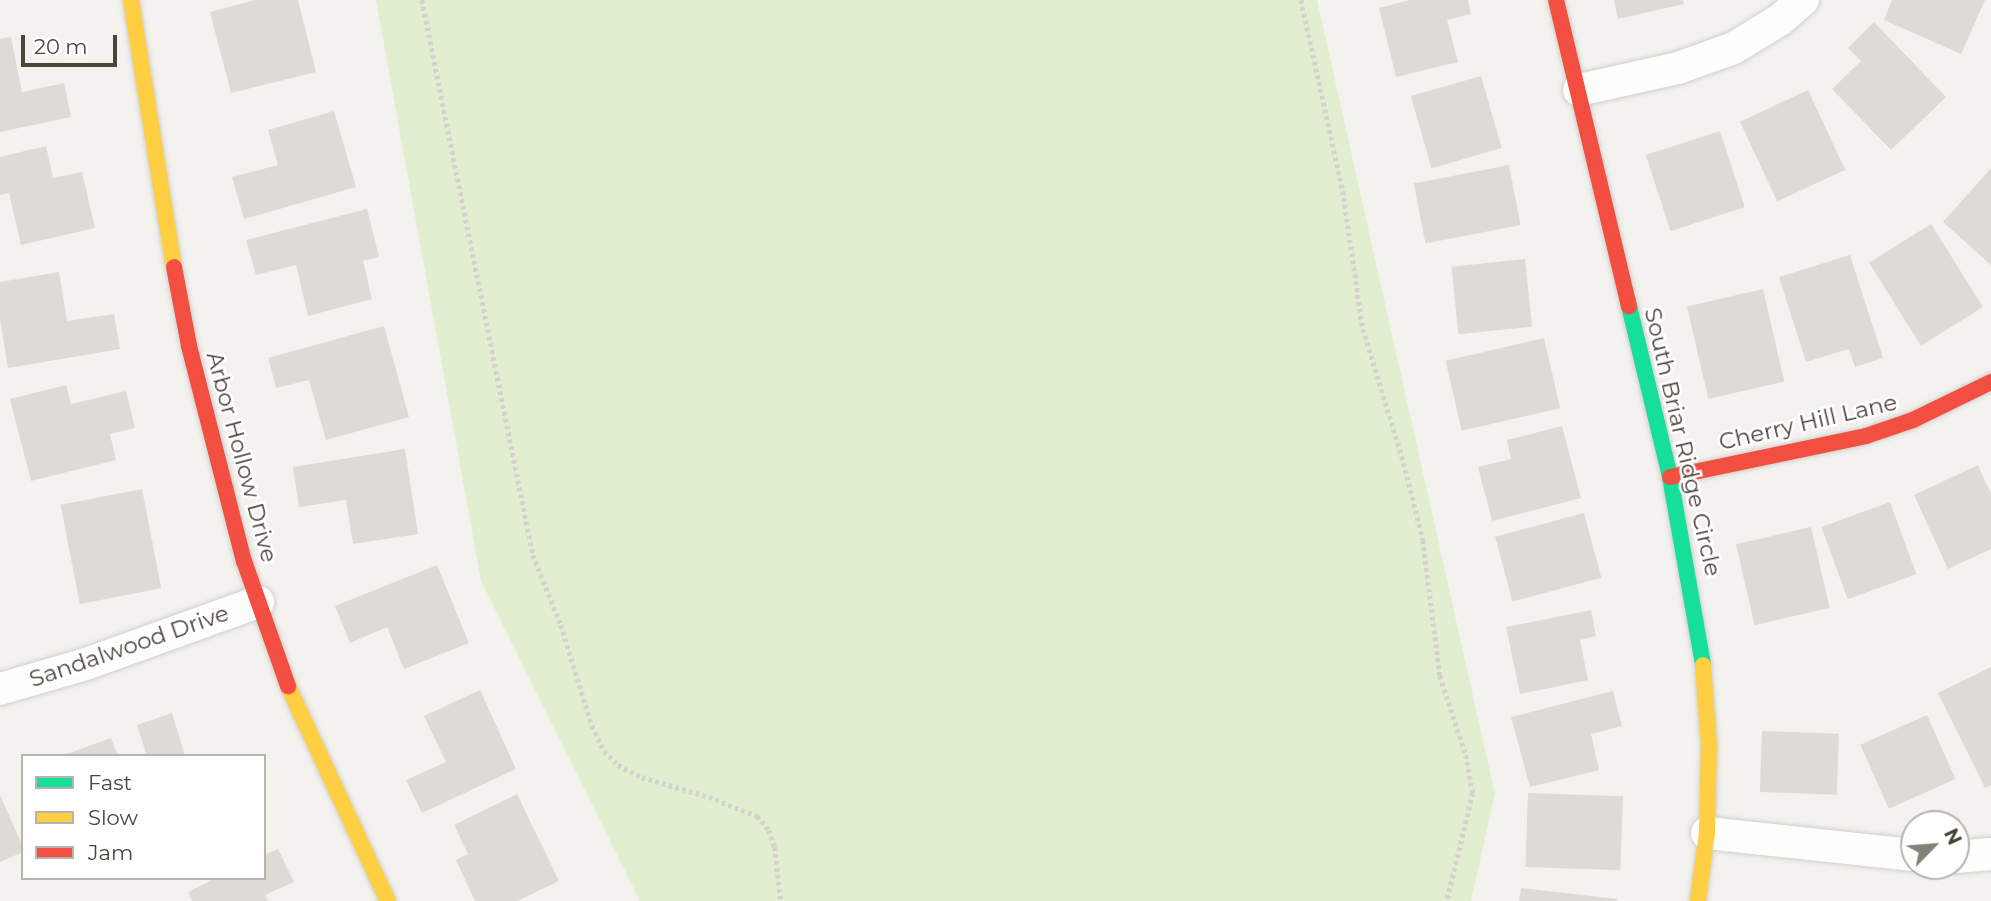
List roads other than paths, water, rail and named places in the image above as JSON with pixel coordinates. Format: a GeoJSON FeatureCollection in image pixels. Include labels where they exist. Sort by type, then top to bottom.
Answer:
{"type":"FeatureCollection","features":[{"type":"Feature","properties":{"kind":"street","name":"Arbor Hollow Drive"},"geometry":{"type":"LineString","coordinates":[[131,0],[158,183],[189,345],[244,561],[315,750],[388,901]]}},
{"type":"Feature","properties":{"kind":"street","name":"South Briar Ridge Circle"},"geometry":{"type":"LineString","coordinates":[[1556,0],[1670,477],[1704,658],[1709,745],[1707,833],[1698,901]]}},
{"type":"Feature","properties":{"kind":"street"},"geometry":{"type":"LineString","coordinates":[[1579,90],[1678,68],[1734,48],[1782,19],[1803,0]]}},
{"type":"Feature","properties":{"kind":"street","name":"Cherry Hill Lane"},"geometry":{"type":"LineString","coordinates":[[1670,477],[1866,436],[1951,404],[1991,382]]}},
{"type":"Feature","properties":{"kind":"street","name":"Sandalwood Drive"},"geometry":{"type":"LineString","coordinates":[[0,689],[86,664],[258,602]]}},
{"type":"Feature","properties":{"kind":"street"},"geometry":{"type":"LineString","coordinates":[[1707,833],[1900,854]]}},
{"type":"Feature","properties":{"kind":"street"},"geometry":{"type":"LineString","coordinates":[[1970,856],[1991,855]]}}]}
